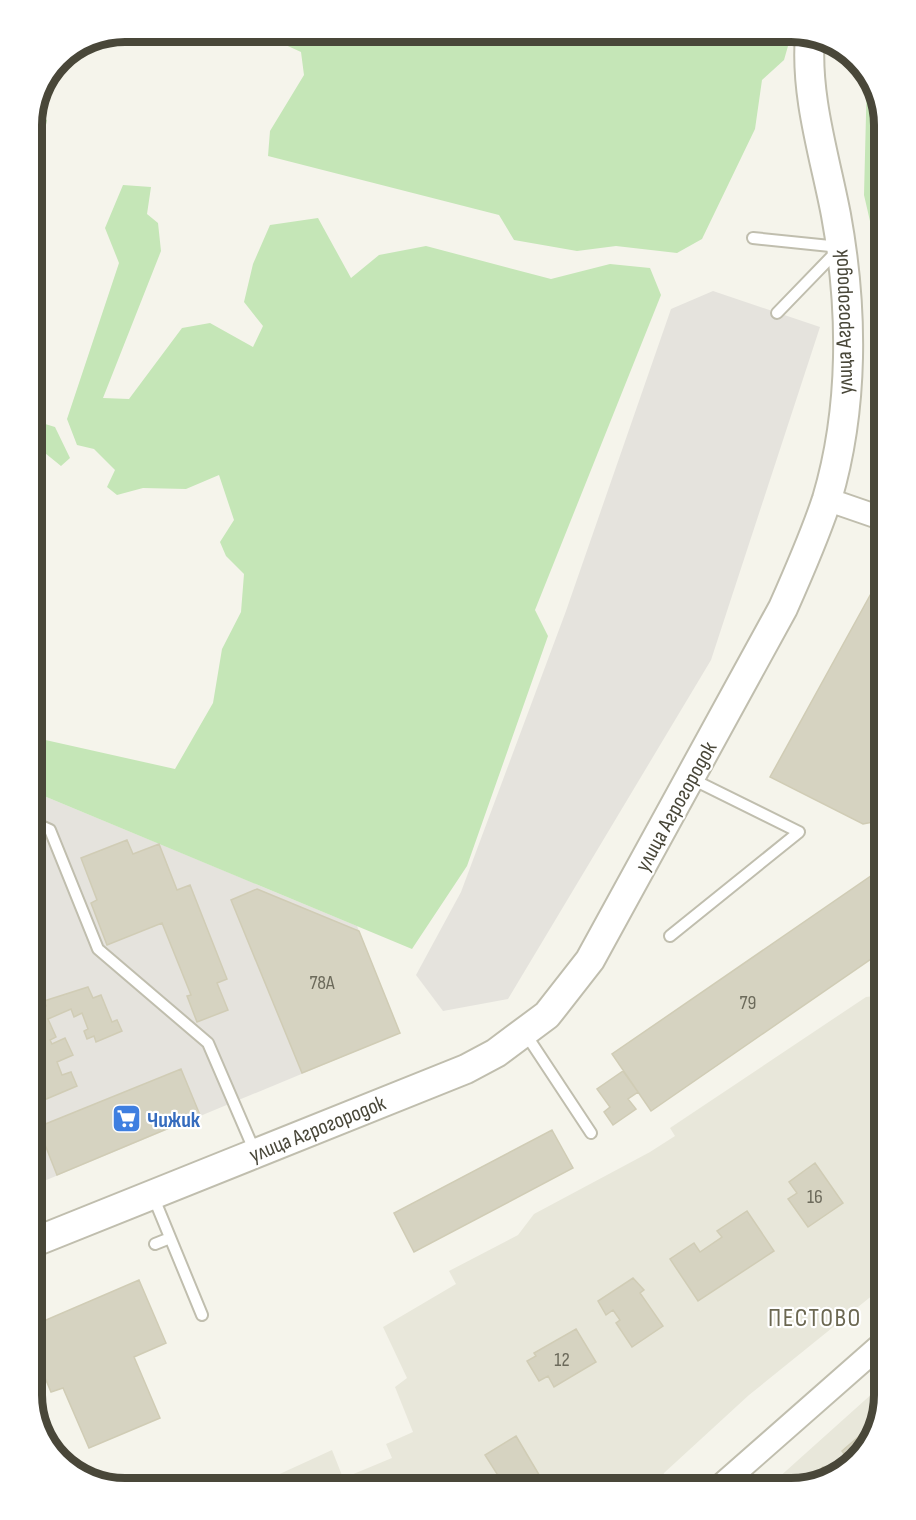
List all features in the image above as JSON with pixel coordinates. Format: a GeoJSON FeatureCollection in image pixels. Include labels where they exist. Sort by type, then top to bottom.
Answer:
{"type":"FeatureCollection","features":[{"type":"Feature","properties":{"kind":"street","name":"улица Агрогородок"},"geometry":{"type":"LineString","coordinates":[[42,1239],[466,1069],[496,1053],[547,1015],[590,960],[783,608],[826,499],[844,419],[848,355],[840,247],[808,61],[809,44]]}},
{"type":"Feature","properties":{"kind":"street"},"geometry":{"type":"LineString","coordinates":[[826,499],[874,515]]}},
{"type":"Feature","properties":{"kind":"street"},"geometry":{"type":"LineString","coordinates":[[729,1478],[874,1352]]}},
{"type":"Feature","properties":{"kind":"lane"},"geometry":{"type":"LineString","coordinates":[[753,238],[840,247]]}},
{"type":"Feature","properties":{"kind":"lane"},"geometry":{"type":"LineString","coordinates":[[777,313],[840,247]]}},
{"type":"Feature","properties":{"kind":"lane"},"geometry":{"type":"LineString","coordinates":[[670,936],[799,832],[690,778]]}},
{"type":"Feature","properties":{"kind":"lane"},"geometry":{"type":"LineString","coordinates":[[42,826],[50,830],[98,949],[208,1043],[255,1153]]}},
{"type":"Feature","properties":{"kind":"lane"},"geometry":{"type":"LineString","coordinates":[[525,1033],[591,1133]]}},
{"type":"Feature","properties":{"kind":"lane"},"geometry":{"type":"LineString","coordinates":[[152,1194],[202,1315]]}},
{"type":"Feature","properties":{"kind":"lane"},"geometry":{"type":"LineString","coordinates":[[155,1244],[170,1238]]}},
{"type":"Feature","properties":{"kind":"shaded area"},"geometry":{"type":"Polygon","coordinates":[[[713,291],[820,327],[711,660],[508,999],[443,1011],[416,975],[461,892],[566,611],[671,309],[713,291]]]}},
{"type":"Feature","properties":{"kind":"shaded area"},"geometry":{"type":"Polygon","coordinates":[[[42,795],[357,926],[400,1033],[42,1182],[42,795]]]}},
{"type":"Feature","properties":{"kind":"shaded area"},"geometry":{"type":"Polygon","coordinates":[[[874,996],[874,1294],[749,1395],[664,1473],[662,1478],[352,1478],[351,1475],[392,1458],[386,1444],[413,1432],[395,1387],[407,1378],[383,1327],[456,1284],[449,1271],[518,1235],[534,1214],[650,1152],[675,1136],[670,1128],[866,997],[874,996]]]}},
{"type":"Feature","properties":{"kind":"shaded area"},"geometry":{"type":"Polygon","coordinates":[[[874,1392],[870,1422],[860,1441],[846,1457],[828,1469],[812,1475],[778,1478],[874,1392]]]}},
{"type":"Feature","properties":{"kind":"shaded area"},"geometry":{"type":"Polygon","coordinates":[[[332,1450],[343,1478],[271,1478],[332,1450]]]}},
{"type":"Feature","properties":{"kind":"green space"},"geometry":{"type":"Polygon","coordinates":[[[279,42],[789,42],[784,60],[762,80],[755,129],[702,239],[677,253],[616,246],[577,251],[514,240],[499,215],[268,156],[270,131],[304,75],[301,52],[279,42]]]}},
{"type":"Feature","properties":{"kind":"green space"},"geometry":{"type":"Polygon","coordinates":[[[867,92],[874,125],[874,238],[864,195],[867,92]]]}},
{"type":"Feature","properties":{"kind":"green space"},"geometry":{"type":"Polygon","coordinates":[[[42,119],[47,120],[42,144],[42,119]]]}},
{"type":"Feature","properties":{"kind":"green space"},"geometry":{"type":"Polygon","coordinates":[[[123,185],[151,187],[147,214],[158,223],[161,251],[103,398],[129,399],[182,328],[210,323],[253,347],[263,326],[244,302],[253,264],[270,225],[318,218],[351,278],[379,255],[426,246],[551,279],[610,264],[650,268],[661,295],[535,610],[548,636],[467,866],[412,949],[42,795],[42,739],[175,769],[213,703],[222,649],[241,612],[244,574],[226,556],[220,542],[234,520],[219,475],[186,489],[143,488],[117,495],[107,487],[115,470],[94,449],[77,445],[67,419],[119,263],[105,228],[123,185]]]}},
{"type":"Feature","properties":{"kind":"green space"},"geometry":{"type":"Polygon","coordinates":[[[42,423],[55,427],[70,458],[61,466],[42,451],[42,423]]]}},
{"type":"Feature","properties":{"kind":"building"},"geometry":{"type":"Polygon","coordinates":[[[874,588],[874,822],[863,824],[770,777],[874,588]]]}},
{"type":"Feature","properties":{"kind":"building"},"geometry":{"type":"Polygon","coordinates":[[[127,840],[133,854],[159,844],[177,890],[190,885],[227,979],[217,983],[228,1010],[197,1022],[187,996],[191,995],[162,923],[107,945],[91,903],[97,900],[81,858],[127,840]]]}},
{"type":"Feature","properties":{"kind":"building"},"geometry":{"type":"Polygon","coordinates":[[[874,874],[874,957],[651,1111],[612,1054],[874,874]]]}},
{"type":"Feature","properties":{"kind":"building"},"geometry":{"type":"Polygon","coordinates":[[[257,889],[359,931],[400,1033],[302,1073],[231,900],[257,889]]]}},
{"type":"Feature","properties":{"kind":"building"},"geometry":{"type":"Polygon","coordinates":[[[88,987],[93,998],[101,995],[112,1022],[117,1020],[122,1031],[96,1042],[94,1036],[87,1039],[84,1031],[88,1029],[82,1013],[74,1017],[71,1009],[48,1019],[56,1037],[50,1040],[52,1044],[65,1038],[73,1055],[57,1062],[62,1075],[71,1072],[77,1086],[42,1101],[42,1008],[46,1006],[44,1001],[88,987]]]}},
{"type":"Feature","properties":{"kind":"building"},"geometry":{"type":"Polygon","coordinates":[[[181,1069],[200,1115],[57,1175],[42,1137],[42,1125],[181,1069]]]}},
{"type":"Feature","properties":{"kind":"building"},"geometry":{"type":"Polygon","coordinates":[[[623,1071],[638,1092],[628,1099],[636,1109],[613,1125],[604,1112],[610,1107],[597,1089],[623,1071]]]}},
{"type":"Feature","properties":{"kind":"building"},"geometry":{"type":"Polygon","coordinates":[[[552,1130],[573,1168],[414,1252],[394,1213],[552,1130]]]}},
{"type":"Feature","properties":{"kind":"building"},"geometry":{"type":"Polygon","coordinates":[[[815,1163],[843,1203],[808,1227],[788,1199],[797,1193],[789,1182],[815,1163]]]}},
{"type":"Feature","properties":{"kind":"building"},"geometry":{"type":"Polygon","coordinates":[[[747,1211],[774,1251],[698,1301],[670,1259],[694,1243],[700,1252],[722,1237],[717,1231],[747,1211]]]}},
{"type":"Feature","properties":{"kind":"building"},"geometry":{"type":"Polygon","coordinates":[[[633,1278],[644,1290],[640,1293],[663,1326],[632,1347],[616,1323],[620,1320],[613,1310],[606,1315],[598,1301],[633,1278]]]}},
{"type":"Feature","properties":{"kind":"building"},"geometry":{"type":"Polygon","coordinates":[[[139,1280],[166,1343],[134,1357],[160,1418],[89,1448],[63,1388],[51,1392],[42,1373],[42,1322],[139,1280]]]}},
{"type":"Feature","properties":{"kind":"building"},"geometry":{"type":"Polygon","coordinates":[[[576,1329],[596,1362],[554,1387],[548,1376],[539,1381],[527,1361],[536,1356],[534,1353],[576,1329]]]}},
{"type":"Feature","properties":{"kind":"building"},"geometry":{"type":"Polygon","coordinates":[[[866,1430],[846,1456],[842,1451],[866,1430]]]}},
{"type":"Feature","properties":{"kind":"building"},"geometry":{"type":"Polygon","coordinates":[[[516,1436],[541,1478],[500,1478],[485,1455],[516,1436]]]}},
{"type":"Feature","properties":{"kind":"place","name":"Чижик"},"geometry":{"type":"Point","coordinates":[126,1119]}},
{"type":"Feature","properties":{"kind":"district","name":"ПЕСТОВО"},"geometry":{"type":"Point","coordinates":[815,1317]}}]}
